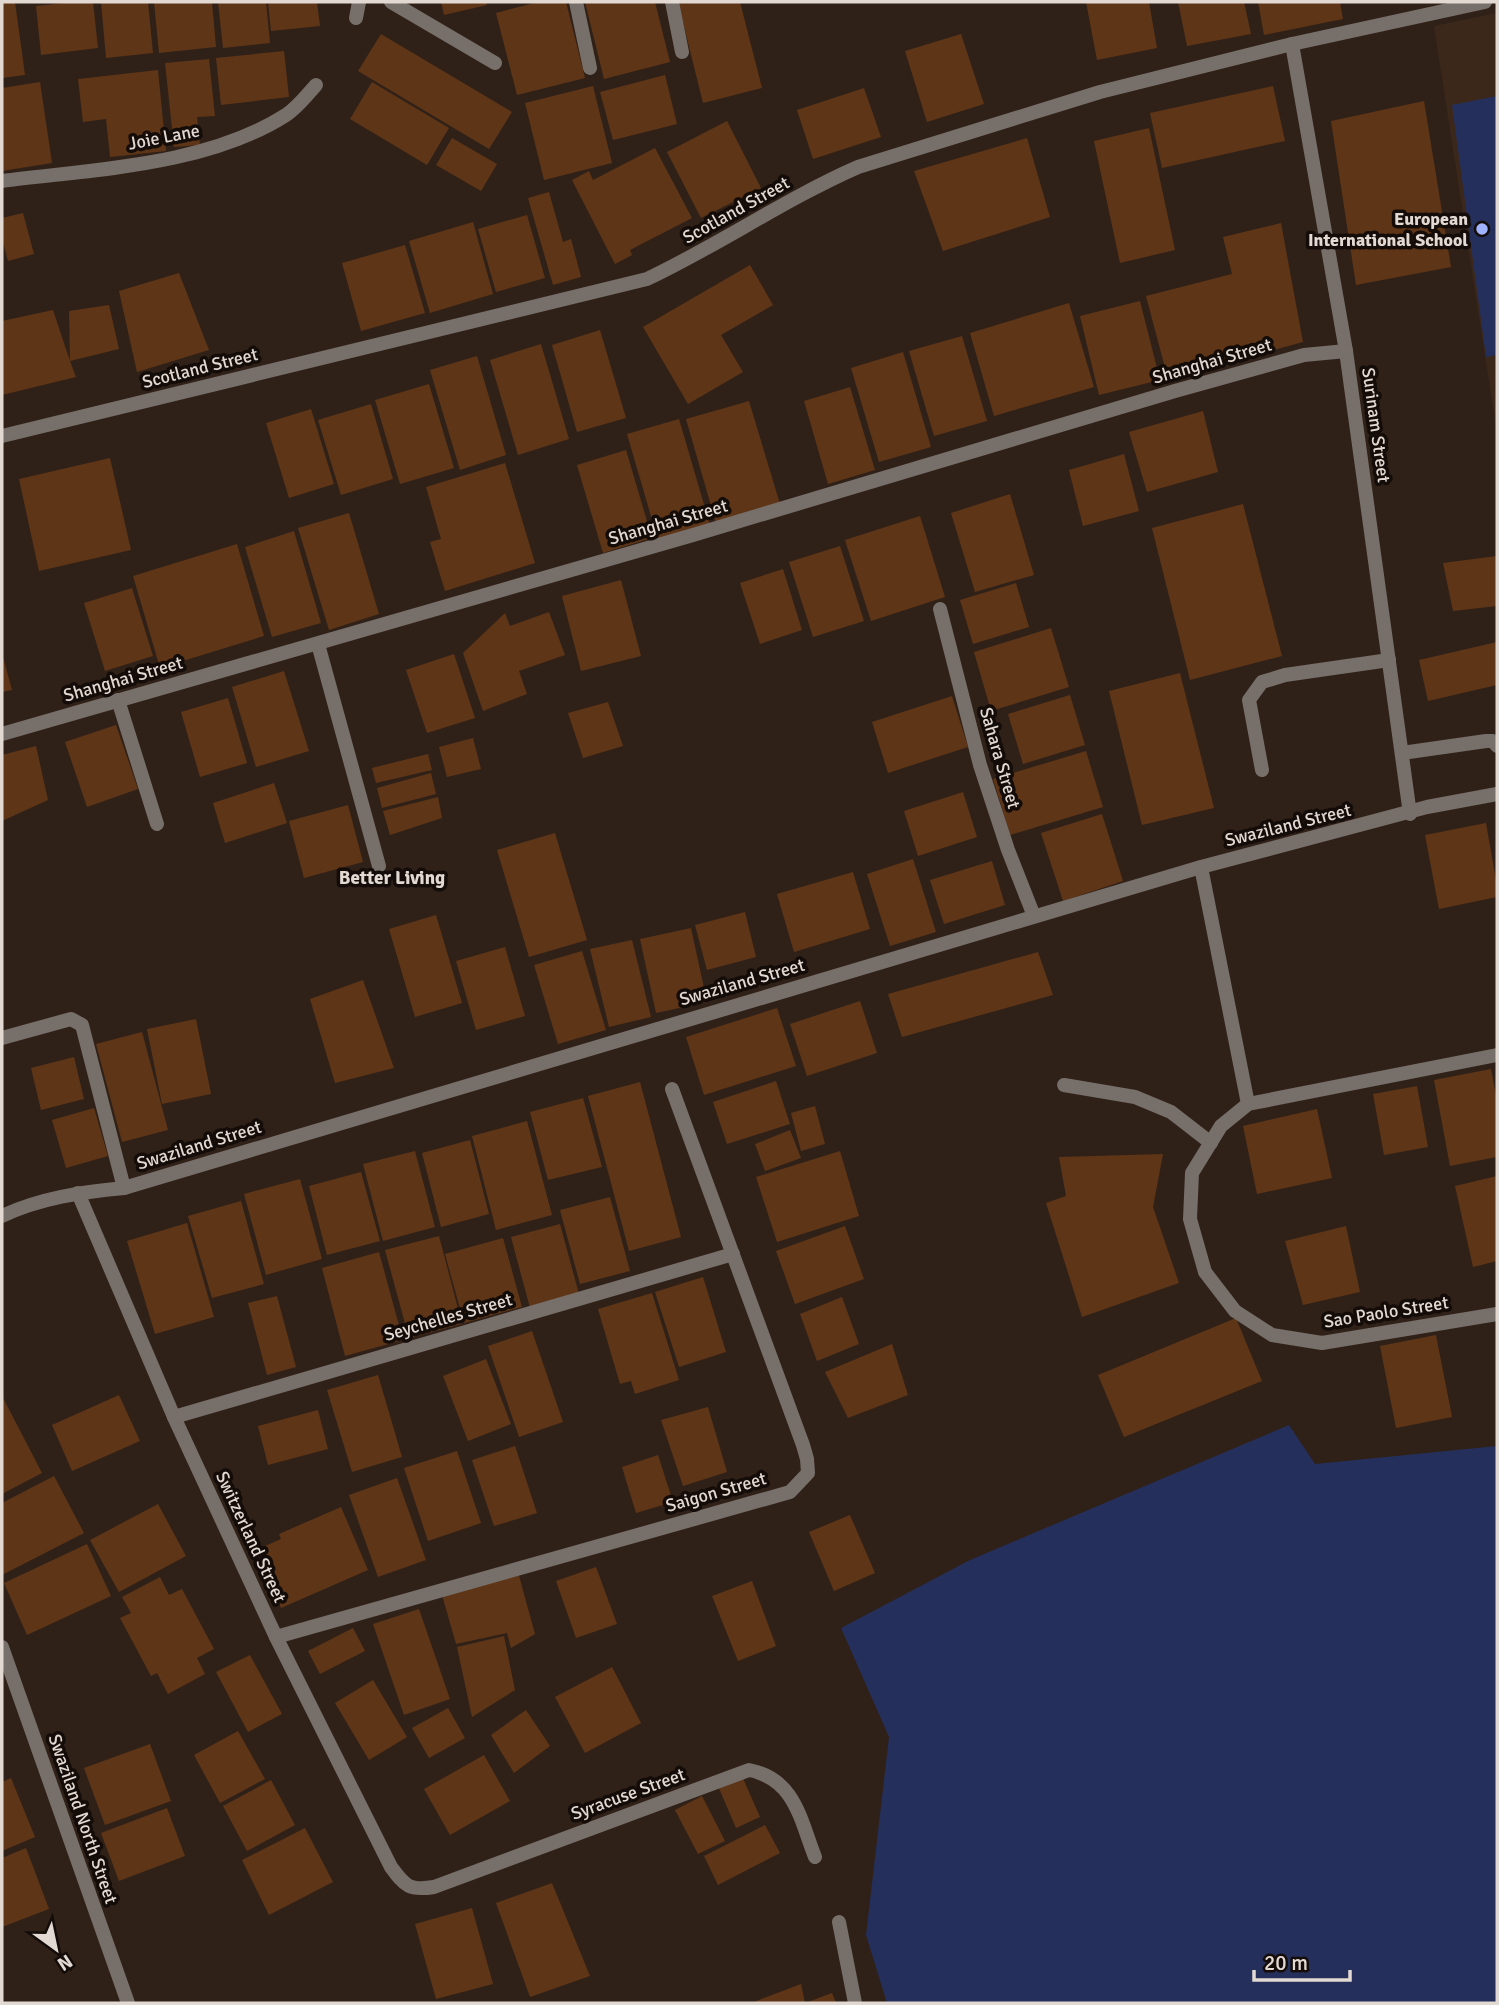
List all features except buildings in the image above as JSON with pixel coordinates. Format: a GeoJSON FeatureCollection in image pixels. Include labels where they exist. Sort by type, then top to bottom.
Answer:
{"type":"FeatureCollection","features":[{"type":"Feature","properties":{"kind":"street"},"geometry":{"type":"LineString","coordinates":[[356,18],[359,2]]}},
{"type":"Feature","properties":{"kind":"street"},"geometry":{"type":"LineString","coordinates":[[391,2],[495,63]]}},
{"type":"Feature","properties":{"kind":"street"},"geometry":{"type":"LineString","coordinates":[[576,2],[590,68]]}},
{"type":"Feature","properties":{"kind":"street"},"geometry":{"type":"LineString","coordinates":[[673,2],[682,52]]}},
{"type":"Feature","properties":{"kind":"street","name":"Scotland Street"},"geometry":{"type":"LineString","coordinates":[[2,436],[647,279],[828,180],[858,167],[1062,102],[1292,44],[1485,2]]}},
{"type":"Feature","properties":{"kind":"street","name":"Surinam Street"},"geometry":{"type":"LineString","coordinates":[[1292,44],[1346,351],[1410,814]]}},
{"type":"Feature","properties":{"kind":"street","name":"Joie Lane"},"geometry":{"type":"LineString","coordinates":[[2,181],[184,157],[244,137],[288,114],[316,85]]}},
{"type":"Feature","properties":{"kind":"street","name":"Shanghai Street"},"geometry":{"type":"LineString","coordinates":[[2,734],[318,644],[1175,391],[1304,355],[1346,351]]}},
{"type":"Feature","properties":{"kind":"street","name":"Sahara Street"},"geometry":{"type":"LineString","coordinates":[[940,609],[980,765],[1008,850],[1034,916]]}},
{"type":"Feature","properties":{"kind":"street"},"geometry":{"type":"LineString","coordinates":[[318,644],[379,866]]}},
{"type":"Feature","properties":{"kind":"street"},"geometry":{"type":"LineString","coordinates":[[1262,770],[1249,700],[1262,682],[1285,675],[1389,660]]}},
{"type":"Feature","properties":{"kind":"street"},"geometry":{"type":"LineString","coordinates":[[118,700],[157,824]]}},
{"type":"Feature","properties":{"kind":"street"},"geometry":{"type":"LineString","coordinates":[[1402,754],[1486,741],[1493,741],[1497,746]]}},
{"type":"Feature","properties":{"kind":"street","name":"Swaziland Street"},"geometry":{"type":"LineString","coordinates":[[2,1216],[44,1201],[78,1193],[124,1188],[1201,867],[1410,814],[1427,807],[1497,794]]}},
{"type":"Feature","properties":{"kind":"street"},"geometry":{"type":"LineString","coordinates":[[1201,867],[1248,1104]]}},
{"type":"Feature","properties":{"kind":"street"},"geometry":{"type":"LineString","coordinates":[[2,1038],[71,1019],[82,1025],[124,1188]]}},
{"type":"Feature","properties":{"kind":"street","name":"Sao Paolo Street"},"geometry":{"type":"LineString","coordinates":[[1497,1055],[1248,1104],[1221,1126],[1192,1173],[1190,1219],[1205,1272],[1235,1311],[1272,1335],[1322,1343],[1497,1314]]}},
{"type":"Feature","properties":{"kind":"street"},"geometry":{"type":"LineString","coordinates":[[1064,1085],[1135,1097],[1171,1112],[1211,1143]]}},
{"type":"Feature","properties":{"kind":"street","name":"Saigon Street"},"geometry":{"type":"LineString","coordinates":[[276,1637],[790,1492],[800,1483],[807,1473],[805,1452],[672,1089]]}},
{"type":"Feature","properties":{"kind":"street","name":"Switzerland Street"},"geometry":{"type":"LineString","coordinates":[[78,1193],[174,1417],[276,1637],[391,1867],[409,1887]]}},
{"type":"Feature","properties":{"kind":"street","name":"Seychelles Street"},"geometry":{"type":"LineString","coordinates":[[174,1417],[733,1254]]}},
{"type":"Feature","properties":{"kind":"street","name":"Swaziland North Street"},"geometry":{"type":"LineString","coordinates":[[2,1647],[128,2003]]}},
{"type":"Feature","properties":{"kind":"street","name":"Syracuse Street"},"geometry":{"type":"LineString","coordinates":[[409,1887],[434,1887],[749,1770],[774,1778],[792,1798],[815,1857]]}},
{"type":"Feature","properties":{"kind":"street"},"geometry":{"type":"LineString","coordinates":[[839,1922],[855,2003]]}},
{"type":"Feature","properties":{"kind":"shaded area","name":"European International School"},"geometry":{"type":"Polygon","coordinates":[[[1497,13],[1497,432],[1434,26],[1497,13]]]}},
{"type":"Feature","properties":{"kind":"shaded area"},"geometry":{"type":"Polygon","coordinates":[[[1497,96],[1497,355],[1486,357],[1452,105],[1497,96]]]}},
{"type":"Feature","properties":{"kind":"shaded area"},"geometry":{"type":"Polygon","coordinates":[[[1289,1425],[1315,1464],[1497,1446],[1497,2003],[887,2003],[866,1935],[889,1737],[841,1628],[970,1560],[1289,1425]]]}},
{"type":"Feature","properties":{"kind":"place","name":"European International School"},"geometry":{"type":"Point","coordinates":[1482,229]}},
{"type":"Feature","properties":{"kind":"district","name":"Better Living"},"geometry":{"type":"Point","coordinates":[392,878]}}]}
